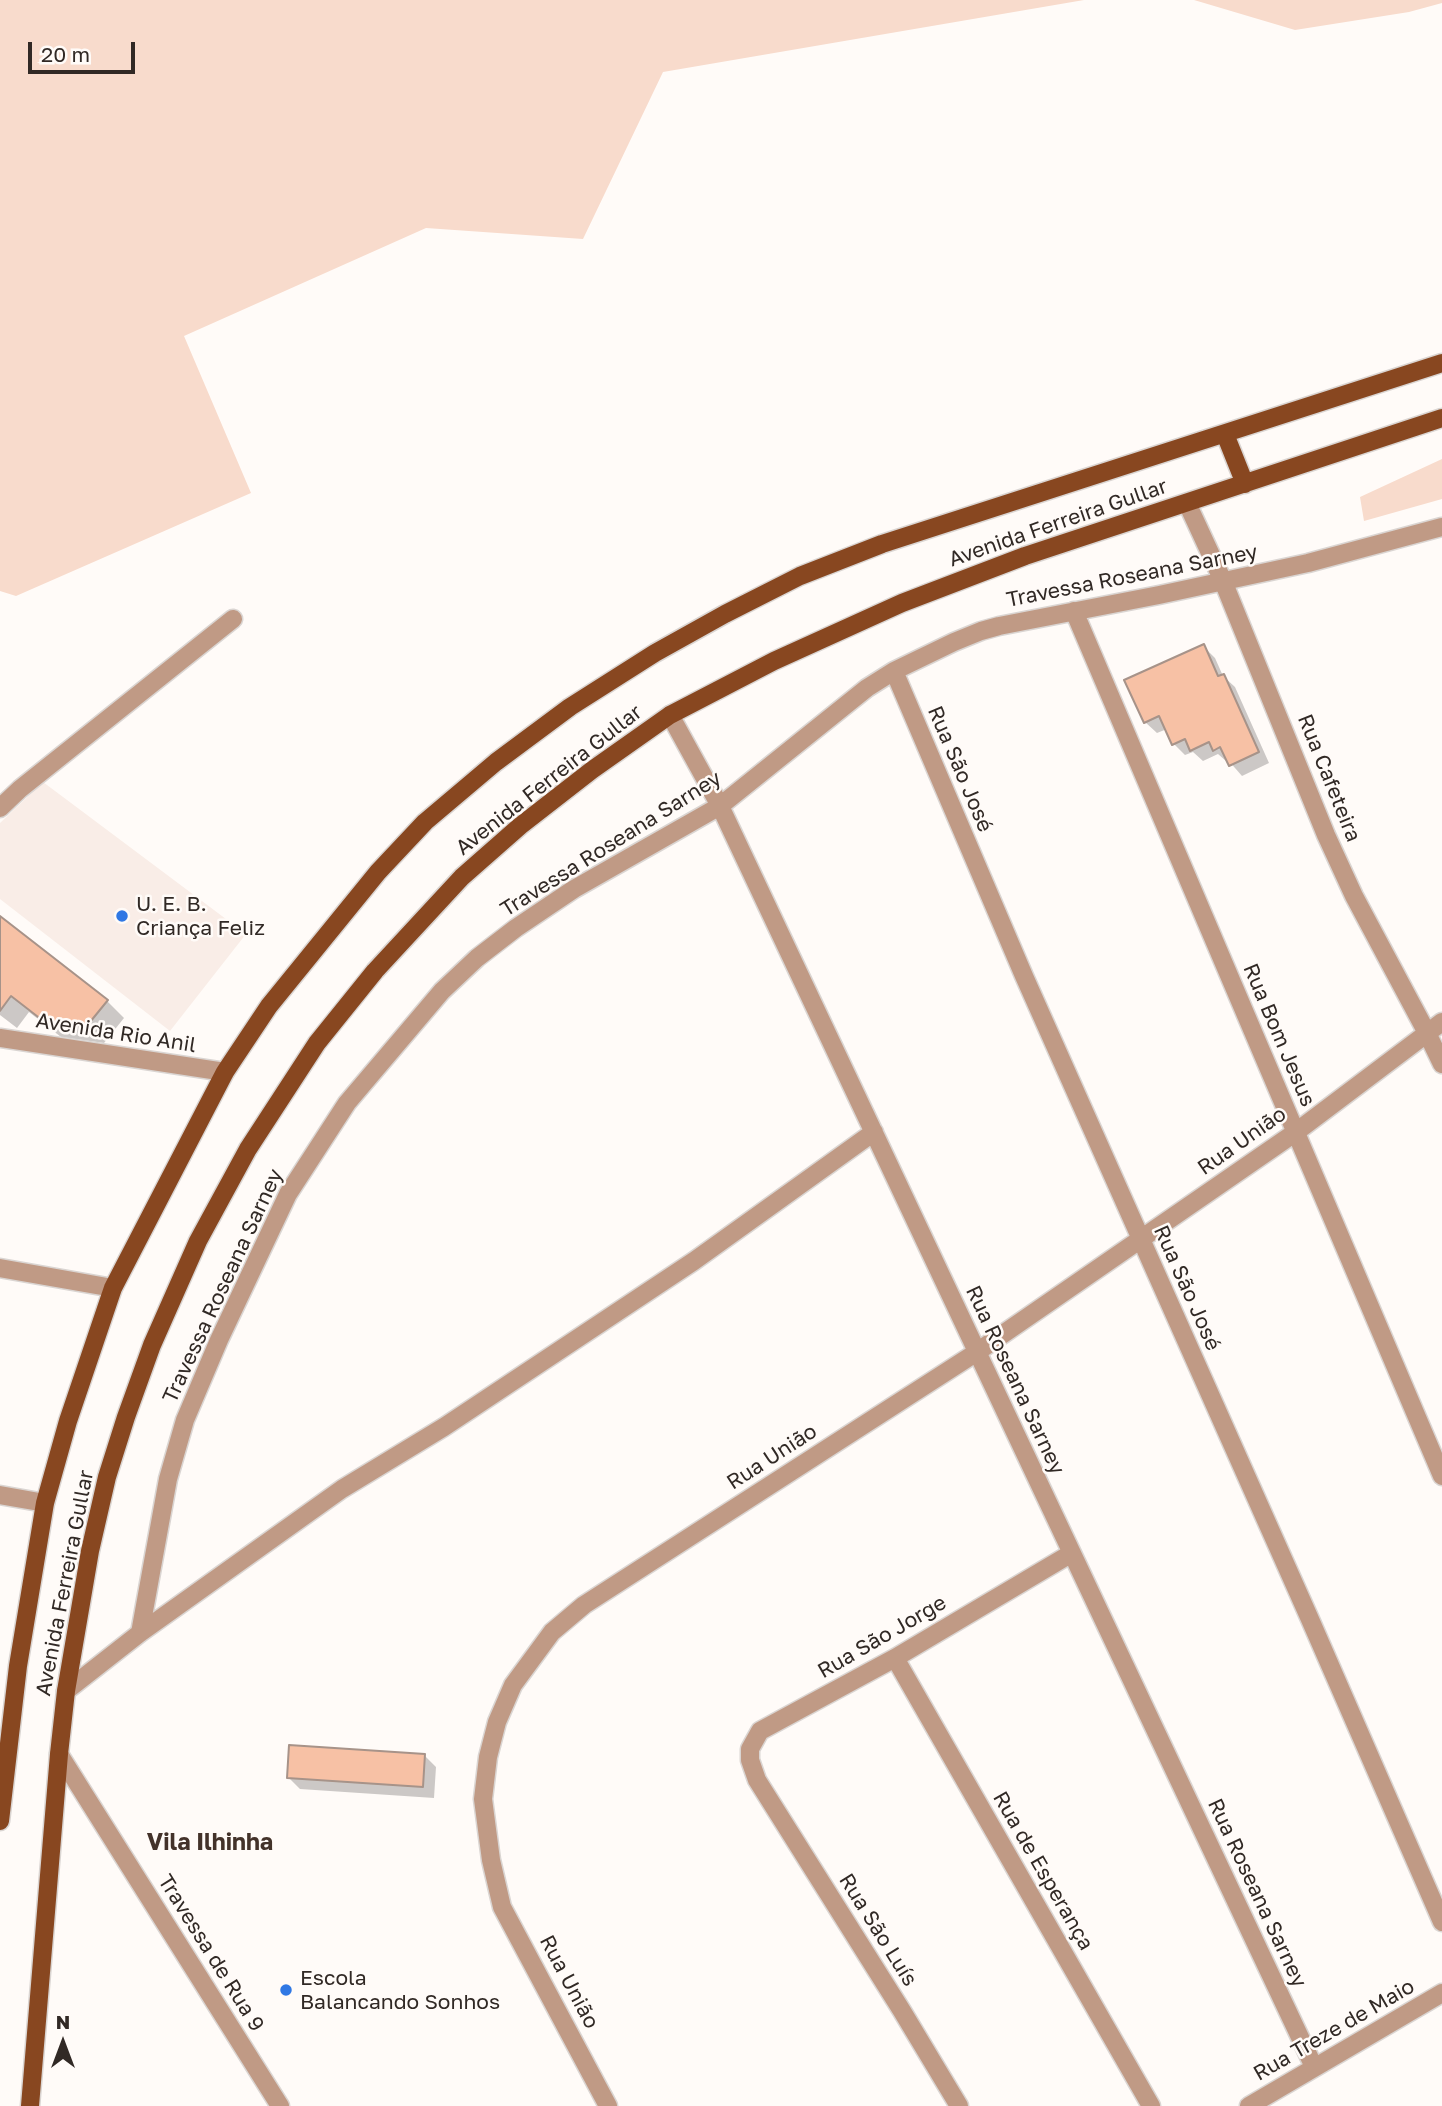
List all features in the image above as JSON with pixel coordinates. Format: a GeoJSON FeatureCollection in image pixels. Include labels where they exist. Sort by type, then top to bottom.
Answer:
{"type":"FeatureCollection","features":[{"type":"Feature","properties":{"kind":"main road","name":"Avenida Ferreira Gullar"},"geometry":{"type":"LineString","coordinates":[[0,1821],[18,1667],[45,1503],[68,1421],[113,1288],[225,1072],[269,1006],[378,872],[425,822],[496,762],[559,715],[644,659],[800,576],[882,544],[1442,363]]}},
{"type":"Feature","properties":{"kind":"main road","name":"Avenida Ferreira Gullar"},"geometry":{"type":"LineString","coordinates":[[30,2106],[66,1691],[90,1552],[107,1477],[152,1345],[198,1241],[248,1149],[317,1043],[375,971],[462,877],[520,826],[592,770],[670,715],[774,661],[902,603],[1025,556],[1442,418]]}},
{"type":"Feature","properties":{"kind":"main road"},"geometry":{"type":"LineString","coordinates":[[1224,434],[1245,484]]}},
{"type":"Feature","properties":{"kind":"street","name":"Rua Cafeteira"},"geometry":{"type":"LineString","coordinates":[[1187,503],[1223,581],[1326,835],[1354,896],[1435,1027],[1442,1064]]}},
{"type":"Feature","properties":{"kind":"street","name":"Travessa Roseana Sarney"},"geometry":{"type":"LineString","coordinates":[[139,1633],[168,1479],[185,1420],[219,1340],[288,1194],[347,1104],[442,992],[477,958],[516,928],[574,890],[720,806],[867,688],[894,671],[981,631],[1308,563],[1441,529]]}},
{"type":"Feature","properties":{"kind":"street","name":"Rua Bom Jesus"},"geometry":{"type":"LineString","coordinates":[[1074,611],[1442,1476]]}},
{"type":"Feature","properties":{"kind":"street"},"geometry":{"type":"LineString","coordinates":[[0,808],[20,789],[233,619]]}},
{"type":"Feature","properties":{"kind":"street","name":"Rua São José"},"geometry":{"type":"LineString","coordinates":[[894,671],[1024,976],[1442,1922]]}},
{"type":"Feature","properties":{"kind":"street","name":"Rua Roseana Sarney"},"geometry":{"type":"LineString","coordinates":[[670,715],[720,806],[1314,2067]]}},
{"type":"Feature","properties":{"kind":"street","name":"Rua União"},"geometry":{"type":"LineString","coordinates":[[608,2106],[502,1907],[491,1860],[483,1799],[488,1757],[497,1722],[513,1685],[552,1632],[584,1605],[977,1352],[1296,1132],[1435,1027]]}},
{"type":"Feature","properties":{"kind":"street","name":"Avenida Rio Anil"},"geometry":{"type":"LineString","coordinates":[[0,1038],[225,1072]]}},
{"type":"Feature","properties":{"kind":"street"},"geometry":{"type":"LineString","coordinates":[[66,1691],[139,1633],[342,1489],[444,1427],[694,1261],[874,1132]]}},
{"type":"Feature","properties":{"kind":"street"},"geometry":{"type":"LineString","coordinates":[[0,1268],[113,1288]]}},
{"type":"Feature","properties":{"kind":"street"},"geometry":{"type":"LineString","coordinates":[[0,1495],[45,1503]]}},
{"type":"Feature","properties":{"kind":"street","name":"Rua São Jorge"},"geometry":{"type":"LineString","coordinates":[[757,1780],[750,1760],[750,1749],[760,1731],[895,1658],[1072,1553]]}},
{"type":"Feature","properties":{"kind":"street","name":"Rua de Esperança"},"geometry":{"type":"LineString","coordinates":[[895,1658],[1151,2106]]}},
{"type":"Feature","properties":{"kind":"street","name":"Travessa de Rua 9"},"geometry":{"type":"LineString","coordinates":[[59,1754],[279,2106]]}},
{"type":"Feature","properties":{"kind":"street","name":"Rua São Luís"},"geometry":{"type":"LineString","coordinates":[[757,1780],[959,2106]]}},
{"type":"Feature","properties":{"kind":"street","name":"Rua Treze de Maio"},"geometry":{"type":"LineString","coordinates":[[1248,2106],[1442,1993]]}},
{"type":"Feature","properties":{"kind":"shaded area"},"geometry":{"type":"Polygon","coordinates":[[[0,0],[1084,0],[663,72],[583,239],[426,228],[184,336],[251,493],[16,596],[0,591],[0,0]]]}},
{"type":"Feature","properties":{"kind":"shaded area"},"geometry":{"type":"Polygon","coordinates":[[[1194,0],[1442,0],[1442,3],[1409,12],[1295,30],[1194,0]]]}},
{"type":"Feature","properties":{"kind":"shaded area"},"geometry":{"type":"Polygon","coordinates":[[[1442,459],[1442,499],[1364,521],[1360,497],[1442,459]]]}},
{"type":"Feature","properties":{"kind":"shaded area","name":"U. E. B. Criança Feliz"},"geometry":{"type":"Polygon","coordinates":[[[43,782],[246,934],[170,1031],[0,899],[0,823],[43,782]]]}},
{"type":"Feature","properties":{"kind":"building"},"geometry":{"type":"Polygon","coordinates":[[[1204,644],[1218,676],[1224,674],[1259,752],[1229,766],[1220,747],[1213,751],[1209,742],[1190,751],[1185,739],[1172,745],[1159,716],[1144,723],[1124,680],[1204,644]]]}},
{"type":"Feature","properties":{"kind":"building"},"geometry":{"type":"Polygon","coordinates":[[[0,916],[108,1000],[86,1027],[42,1020],[11,996],[0,1011],[0,916]]]}},
{"type":"Feature","properties":{"kind":"building"},"geometry":{"type":"Polygon","coordinates":[[[289,1745],[425,1754],[423,1787],[287,1778],[289,1745]]]}},
{"type":"Feature","properties":{"kind":"place","name":"U. E. B. Criança Feliz"},"geometry":{"type":"Point","coordinates":[122,916]}},
{"type":"Feature","properties":{"kind":"place","name":"Escola Balancando Sonhos"},"geometry":{"type":"Point","coordinates":[286,1990]}},
{"type":"Feature","properties":{"kind":"district","name":"Vila Ilhinha"},"geometry":{"type":"Point","coordinates":[210,1843]}}]}
